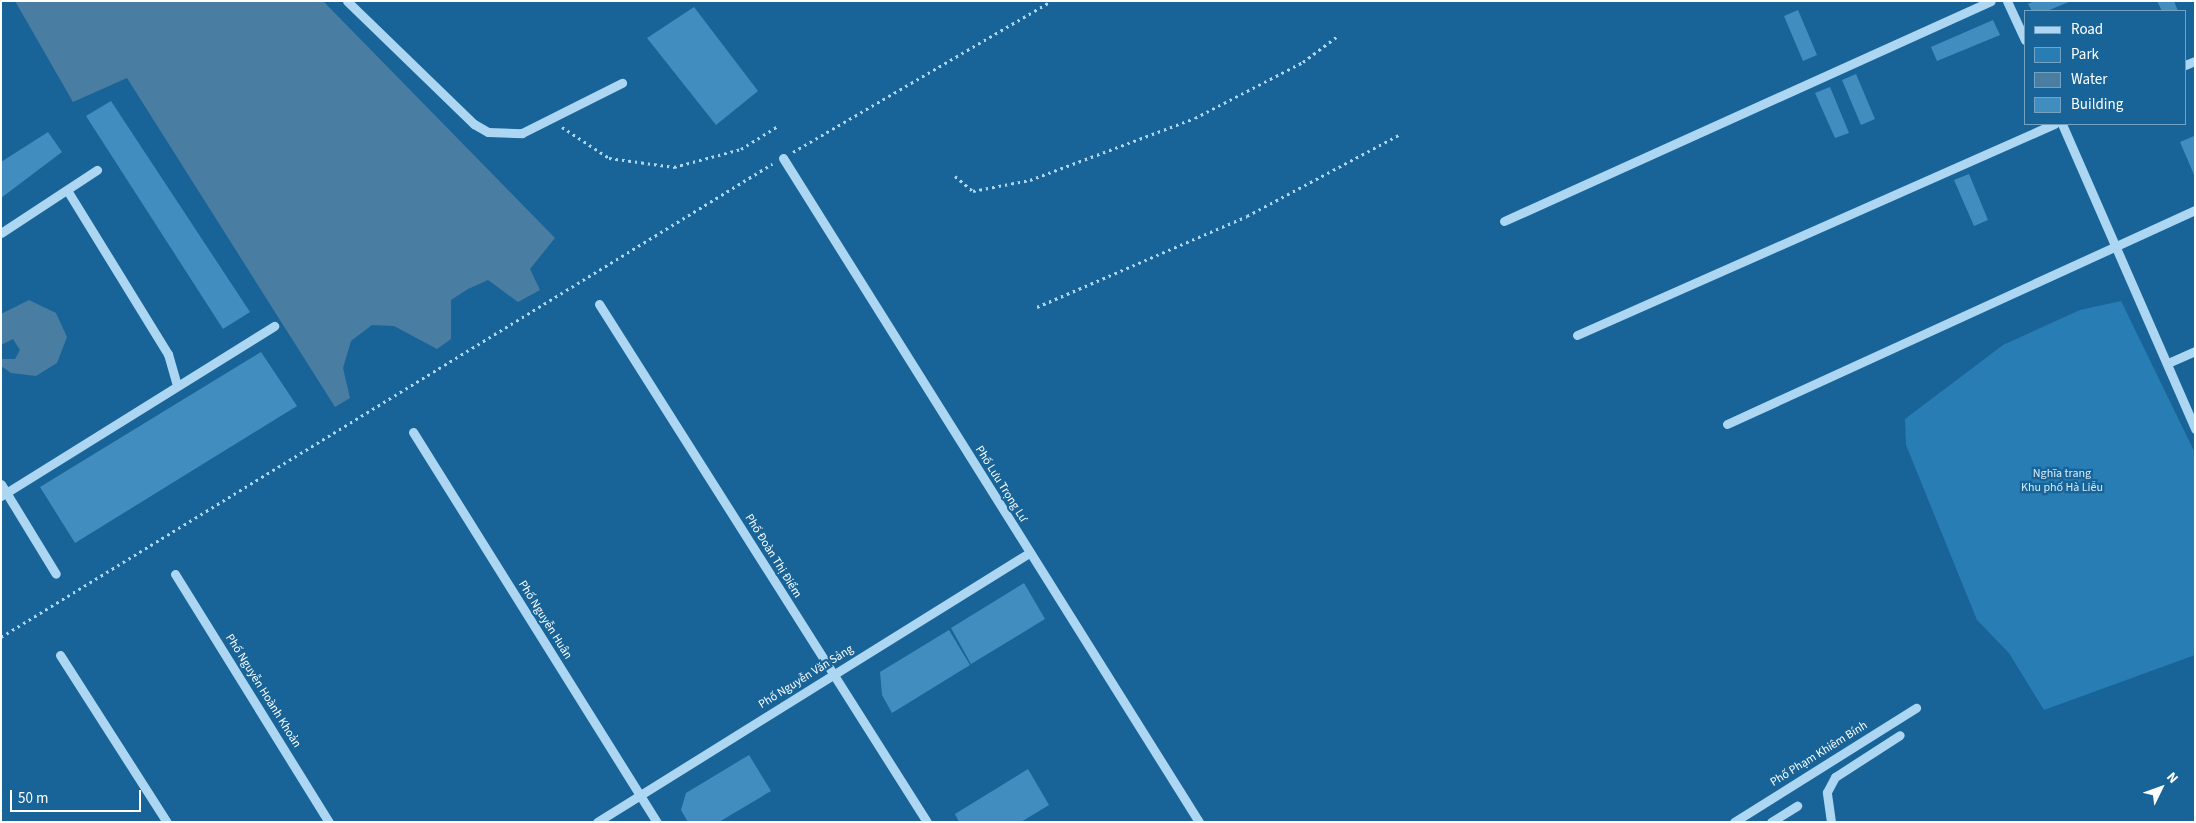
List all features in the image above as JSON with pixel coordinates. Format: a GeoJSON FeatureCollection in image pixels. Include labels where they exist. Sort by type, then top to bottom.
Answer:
{"type":"FeatureCollection","features":[{"type":"Feature","properties":{"kind":"street"},"geometry":{"type":"LineString","coordinates":[[347,1],[474,124],[504,136],[522,133],[622,83]]}},
{"type":"Feature","properties":{"kind":"street"},"geometry":{"type":"LineString","coordinates":[[1504,221],[1991,1]]}},
{"type":"Feature","properties":{"kind":"street"},"geometry":{"type":"LineString","coordinates":[[2008,1],[2024,38]]}},
{"type":"Feature","properties":{"kind":"street"},"geometry":{"type":"LineString","coordinates":[[1577,336],[2052,125]]}},
{"type":"Feature","properties":{"kind":"street"},"geometry":{"type":"LineString","coordinates":[[2062,125],[2168,363],[2195,429]]}},
{"type":"Feature","properties":{"kind":"street","name":"Phố Lưu Trọng Lư"},"geometry":{"type":"LineString","coordinates":[[783,158],[1199,822]]}},
{"type":"Feature","properties":{"kind":"street"},"geometry":{"type":"LineString","coordinates":[[1,233],[98,170]]}},
{"type":"Feature","properties":{"kind":"street"},"geometry":{"type":"LineString","coordinates":[[67,190],[168,354],[178,386]]}},
{"type":"Feature","properties":{"kind":"street"},"geometry":{"type":"LineString","coordinates":[[1727,424],[2195,210]]}},
{"type":"Feature","properties":{"kind":"street","name":"Phố Đoàn Thị Điểm"},"geometry":{"type":"LineString","coordinates":[[599,304],[927,822]]}},
{"type":"Feature","properties":{"kind":"street"},"geometry":{"type":"LineString","coordinates":[[4,494],[274,326]]}},
{"type":"Feature","properties":{"kind":"street"},"geometry":{"type":"LineString","coordinates":[[2168,363],[2195,351]]}},
{"type":"Feature","properties":{"kind":"street","name":"Phố Nguyễn Huân"},"geometry":{"type":"LineString","coordinates":[[413,432],[657,822]]}},
{"type":"Feature","properties":{"kind":"street"},"geometry":{"type":"LineString","coordinates":[[1,484],[4,494],[56,574]]}},
{"type":"Feature","properties":{"kind":"street","name":"Phố Nguyễn Văn Sảng"},"geometry":{"type":"LineString","coordinates":[[597,822],[1029,553]]}},
{"type":"Feature","properties":{"kind":"street","name":"Phố Nguyễn Hoành Khoản"},"geometry":{"type":"LineString","coordinates":[[175,574],[329,822]]}},
{"type":"Feature","properties":{"kind":"street"},"geometry":{"type":"LineString","coordinates":[[60,655],[167,822]]}},
{"type":"Feature","properties":{"kind":"street","name":"Phố Phạm Khiêm Bính"},"geometry":{"type":"LineString","coordinates":[[1734,822],[1916,708]]}},
{"type":"Feature","properties":{"kind":"street"},"geometry":{"type":"LineString","coordinates":[[1831,822],[1827,792],[1835,777],[1900,735]]}},
{"type":"Feature","properties":{"kind":"street"},"geometry":{"type":"LineString","coordinates":[[1771,822],[1797,806]]}},
{"type":"Feature","properties":{"kind":"path"},"geometry":{"type":"LineString","coordinates":[[1,637],[783,158],[1051,1]]}},
{"type":"Feature","properties":{"kind":"path"},"geometry":{"type":"LineString","coordinates":[[955,176],[973,191],[1030,180],[1195,118],[1303,62],[1339,35]]}},
{"type":"Feature","properties":{"kind":"path"},"geometry":{"type":"LineString","coordinates":[[553,118],[609,158],[674,167],[741,149],[778,126]]}},
{"type":"Feature","properties":{"kind":"path"},"geometry":{"type":"LineString","coordinates":[[1037,307],[1247,216],[1399,135]]}},
{"type":"Feature","properties":{"kind":"green space","name":"Nghĩa trang Khu phố Hà Liễu"},"geometry":{"type":"Polygon","coordinates":[[[2121,301],[2195,453],[2195,655],[2044,710],[2009,653],[1977,620],[1906,445],[1905,419],[2003,345],[2080,310],[2121,301]]]}},
{"type":"Feature","properties":{"kind":"water"},"geometry":{"type":"Polygon","coordinates":[[[15,1],[323,1],[555,238],[530,269],[540,290],[518,302],[488,280],[468,289],[451,300],[451,339],[437,349],[394,326],[372,325],[351,341],[343,368],[350,398],[335,407],[127,78],[73,102],[15,1]]]}},
{"type":"Feature","properties":{"kind":"water"},"geometry":{"type":"Polygon","coordinates":[[[29,300],[56,313],[67,337],[57,363],[36,376],[11,373],[1,366],[1,359],[15,359],[20,350],[13,339],[1,345],[1,314],[29,300]]]}},
{"type":"Feature","properties":{"kind":"building"},"geometry":{"type":"Polygon","coordinates":[[[2034,1],[2071,1],[2049,10],[2031,10],[2028,4],[2034,1]]]}},
{"type":"Feature","properties":{"kind":"building"},"geometry":{"type":"Polygon","coordinates":[[[2157,1],[2174,1],[2178,10],[2162,10],[2157,1]]]}},
{"type":"Feature","properties":{"kind":"building"},"geometry":{"type":"Polygon","coordinates":[[[694,7],[758,91],[716,125],[647,38],[694,7]]]}},
{"type":"Feature","properties":{"kind":"building"},"geometry":{"type":"Polygon","coordinates":[[[1798,10],[1817,55],[1803,61],[1784,16],[1798,10]]]}},
{"type":"Feature","properties":{"kind":"building"},"geometry":{"type":"Polygon","coordinates":[[[1993,20],[2000,35],[1937,61],[1931,47],[1993,20]]]}},
{"type":"Feature","properties":{"kind":"building"},"geometry":{"type":"Polygon","coordinates":[[[1856,74],[1875,119],[1861,125],[1842,80],[1856,74]]]}},
{"type":"Feature","properties":{"kind":"building"},"geometry":{"type":"Polygon","coordinates":[[[1830,87],[1849,133],[1835,138],[1815,93],[1830,87]]]}},
{"type":"Feature","properties":{"kind":"building"},"geometry":{"type":"Polygon","coordinates":[[[111,101],[250,312],[223,329],[86,116],[111,101]]]}},
{"type":"Feature","properties":{"kind":"building"},"geometry":{"type":"Polygon","coordinates":[[[48,132],[62,152],[1,198],[1,162],[48,132]]]}},
{"type":"Feature","properties":{"kind":"building"},"geometry":{"type":"Polygon","coordinates":[[[2194,136],[2195,138],[2195,177],[2180,142],[2194,136]]]}},
{"type":"Feature","properties":{"kind":"building"},"geometry":{"type":"Polygon","coordinates":[[[1969,174],[1988,220],[1974,226],[1954,180],[1969,174]]]}},
{"type":"Feature","properties":{"kind":"building"},"geometry":{"type":"Polygon","coordinates":[[[261,352],[297,406],[75,543],[40,487],[261,352]]]}},
{"type":"Feature","properties":{"kind":"building"},"geometry":{"type":"Polygon","coordinates":[[[1024,583],[1045,619],[971,664],[951,628],[1024,583]]]}},
{"type":"Feature","properties":{"kind":"building"},"geometry":{"type":"Polygon","coordinates":[[[949,630],[970,665],[892,713],[882,695],[880,672],[949,630]]]}},
{"type":"Feature","properties":{"kind":"building"},"geometry":{"type":"Polygon","coordinates":[[[749,755],[771,791],[719,822],[688,822],[681,810],[686,793],[749,755]]]}},
{"type":"Feature","properties":{"kind":"building"},"geometry":{"type":"Polygon","coordinates":[[[1028,769],[1049,805],[1021,822],[959,822],[955,814],[1028,769]]]}}]}
